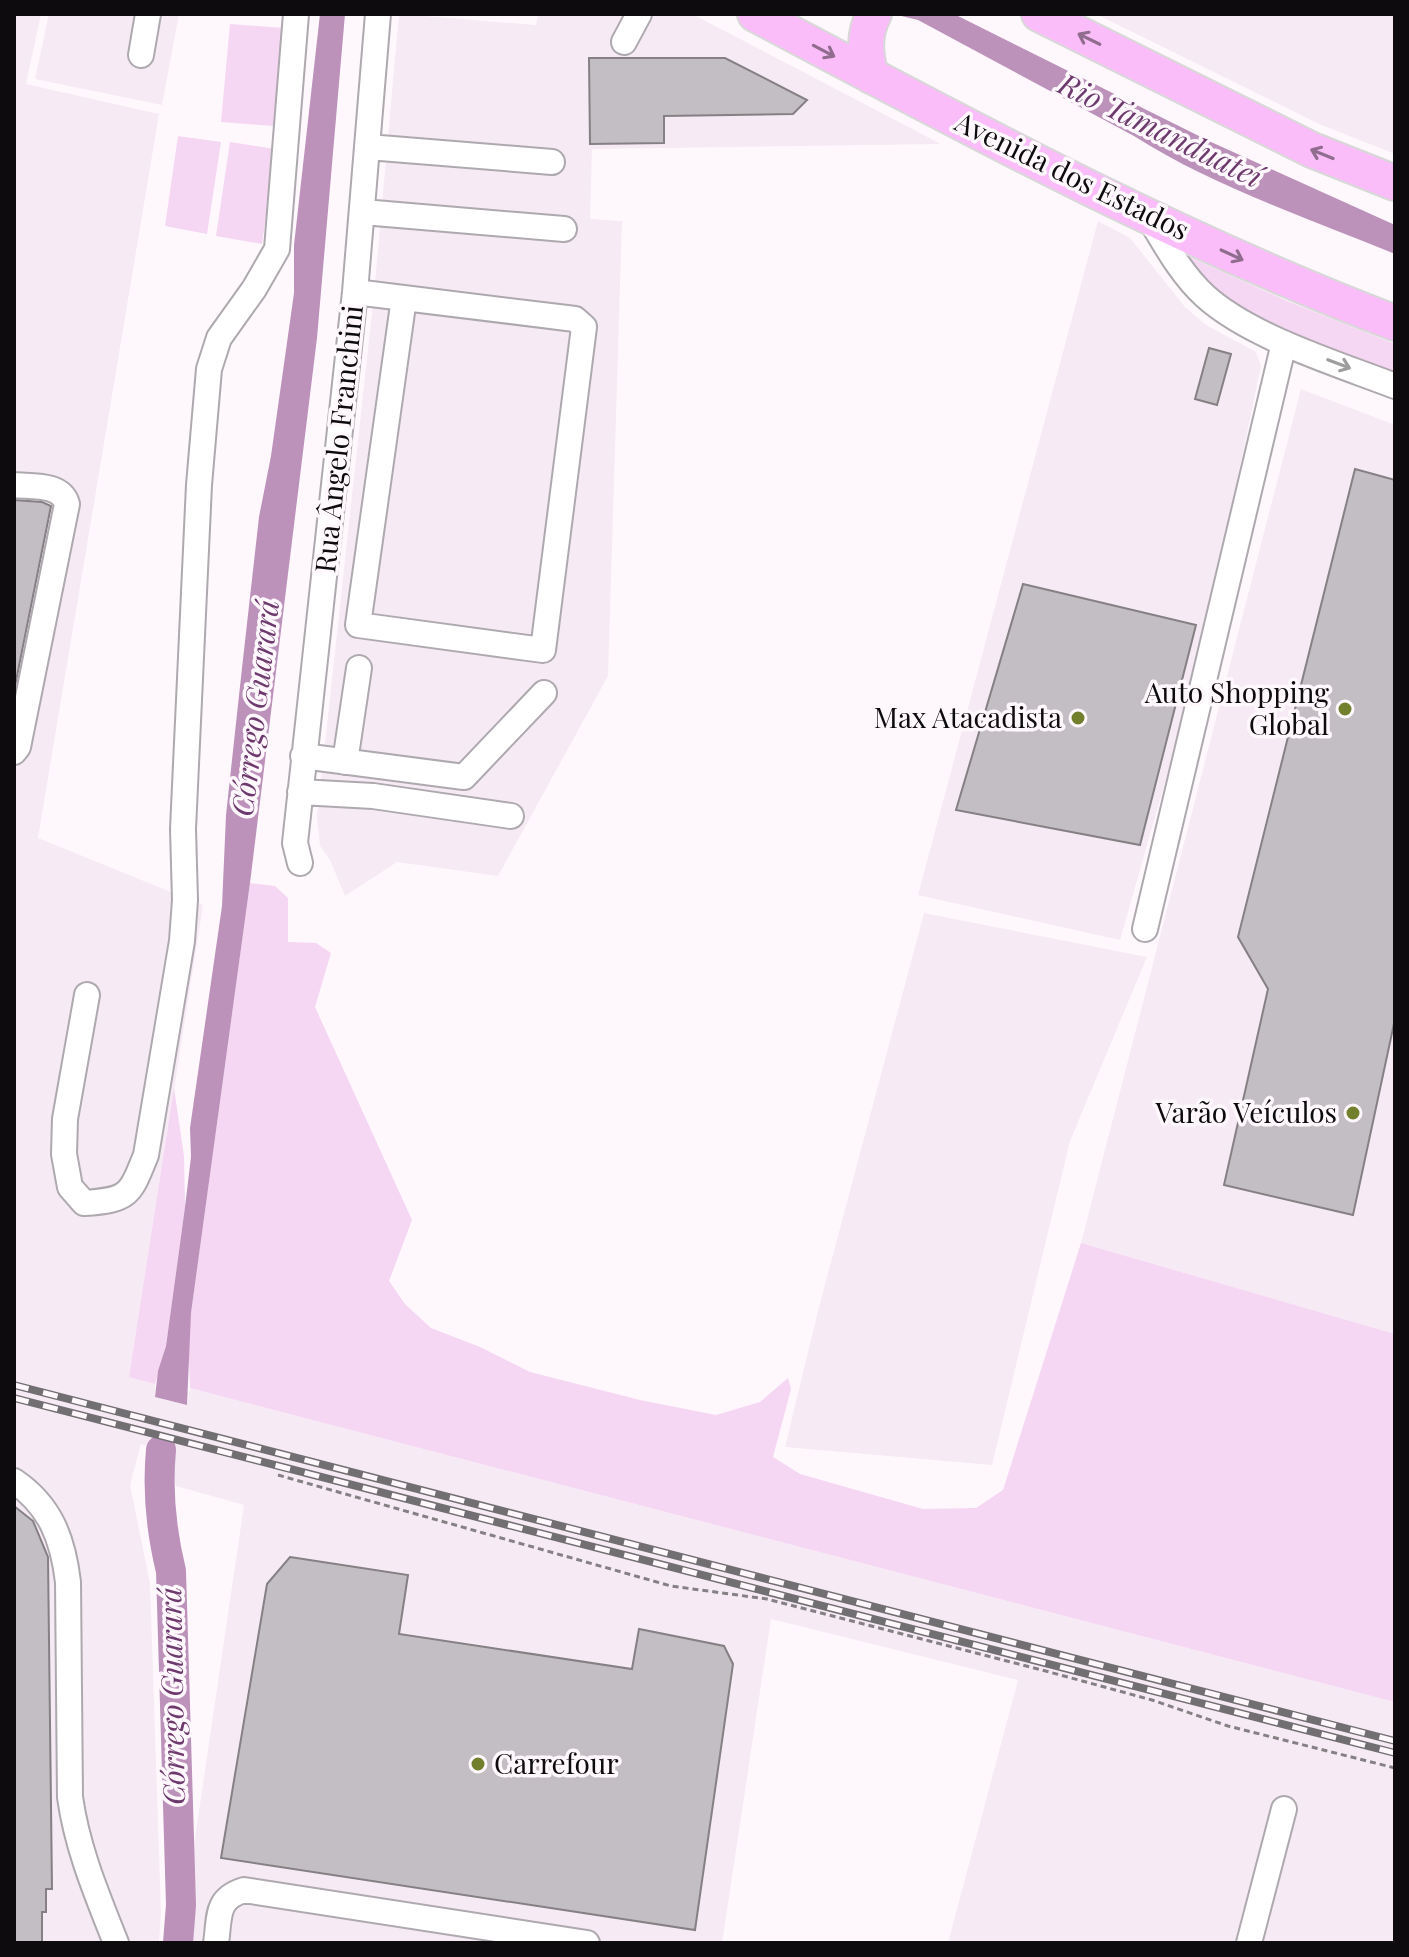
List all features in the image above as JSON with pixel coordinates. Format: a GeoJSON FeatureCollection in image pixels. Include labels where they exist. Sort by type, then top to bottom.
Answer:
{"type":"FeatureCollection","features":[{"type":"Feature","properties":{"kind":"highway","name":"Avenida dos Estados"},"geometry":{"type":"LineString","coordinates":[[756,14],[871,76],[1148,215],[1259,268],[1395,323]]}},
{"type":"Feature","properties":{"kind":"highway"},"geometry":{"type":"LineString","coordinates":[[1039,14],[1312,150],[1395,183]]}},
{"type":"Feature","properties":{"kind":"highway"},"geometry":{"type":"LineString","coordinates":[[871,20],[866,57],[871,76]]}},
{"type":"Feature","properties":{"kind":"street"},"geometry":{"type":"LineString","coordinates":[[141,55],[148,14]]}},
{"type":"Feature","properties":{"kind":"street"},"geometry":{"type":"LineString","coordinates":[[87,995],[65,1119],[64,1154],[70,1187],[84,1203],[114,1201],[133,1188],[146,1155],[182,941],[185,782],[199,485],[209,369],[219,338],[254,289],[277,249],[296,14]]}},
{"type":"Feature","properties":{"kind":"street","name":"Rua Ângelo Franchini"},"geometry":{"type":"LineString","coordinates":[[300,863],[295,843],[355,292],[378,14]]}},
{"type":"Feature","properties":{"kind":"street"},"geometry":{"type":"LineString","coordinates":[[624,42],[639,14]]}},
{"type":"Feature","properties":{"kind":"street"},"geometry":{"type":"LineString","coordinates":[[746,14],[756,14]]}},
{"type":"Feature","properties":{"kind":"street"},"geometry":{"type":"LineString","coordinates":[[368,147],[552,162]]}},
{"type":"Feature","properties":{"kind":"street"},"geometry":{"type":"LineString","coordinates":[[363,212],[564,229]]}},
{"type":"Feature","properties":{"kind":"street"},"geometry":{"type":"LineString","coordinates":[[1148,215],[1181,270],[1222,309],[1284,343],[1395,386]]}},
{"type":"Feature","properties":{"kind":"street"},"geometry":{"type":"LineString","coordinates":[[355,292],[404,298],[575,319],[584,327],[543,650],[358,625],[404,298]]}},
{"type":"Feature","properties":{"kind":"street"},"geometry":{"type":"LineString","coordinates":[[1145,929],[1284,343]]}},
{"type":"Feature","properties":{"kind":"street"},"geometry":{"type":"LineString","coordinates":[[14,485],[56,490],[67,504],[18,747],[14,752]]}},
{"type":"Feature","properties":{"kind":"street"},"geometry":{"type":"LineString","coordinates":[[345,762],[359,668]]}},
{"type":"Feature","properties":{"kind":"street"},"geometry":{"type":"LineString","coordinates":[[303,756],[464,777],[544,693]]}},
{"type":"Feature","properties":{"kind":"street"},"geometry":{"type":"LineString","coordinates":[[300,792],[373,796],[511,816]]}},
{"type":"Feature","properties":{"kind":"street"},"geometry":{"type":"LineString","coordinates":[[14,1481],[25,1488],[52,1520],[64,1550],[68,1582],[70,1797],[84,1861],[116,1943]]}},
{"type":"Feature","properties":{"kind":"street"},"geometry":{"type":"LineString","coordinates":[[1249,1943],[1284,1809]]}},
{"type":"Feature","properties":{"kind":"street"},"geometry":{"type":"LineString","coordinates":[[216,1943],[225,1899],[244,1890],[587,1943]]}},
{"type":"Feature","properties":{"kind":"path"},"geometry":{"type":"LineString","coordinates":[[278,1475],[671,1586],[767,1599],[1111,1689],[1228,1726],[1395,1768]]}},
{"type":"Feature","properties":{"kind":"shaded area"},"geometry":{"type":"Polygon","coordinates":[[[14,14],[41,14],[26,84],[159,114],[38,838],[203,905],[129,1377],[155,1384],[155,1397],[187,1405],[190,1388],[1395,1702],[1395,1943],[948,1943],[1018,1680],[771,1619],[722,1943],[190,1943],[193,1852],[244,1505],[176,1486],[172,1474],[176,1454],[141,1444],[130,1485],[150,1583],[161,1912],[159,1943],[14,1943],[14,14]]]}},
{"type":"Feature","properties":{"kind":"shaded area"},"geometry":{"type":"Polygon","coordinates":[[[49,14],[179,14],[162,105],[35,79],[49,14]]]}},
{"type":"Feature","properties":{"kind":"shaded area"},"geometry":{"type":"Polygon","coordinates":[[[399,14],[536,25],[538,14],[692,14],[941,144],[592,149],[590,219],[622,221],[608,676],[498,876],[397,862],[345,896],[330,860],[320,846],[317,817],[374,294],[399,14]]]}},
{"type":"Feature","properties":{"kind":"shaded area"},"geometry":{"type":"Polygon","coordinates":[[[1096,14],[1395,14],[1395,154],[1319,124],[1096,14]]]}},
{"type":"Feature","properties":{"kind":"shaded area"},"geometry":{"type":"Polygon","coordinates":[[[230,24],[283,28],[274,126],[221,122],[230,24]]]}},
{"type":"Feature","properties":{"kind":"shaded area"},"geometry":{"type":"Polygon","coordinates":[[[178,136],[221,142],[207,234],[165,226],[178,136]]]}},
{"type":"Feature","properties":{"kind":"shaded area"},"geometry":{"type":"Polygon","coordinates":[[[230,142],[275,149],[262,244],[216,236],[230,142]]]}},
{"type":"Feature","properties":{"kind":"shaded area"},"geometry":{"type":"Polygon","coordinates":[[[1098,221],[1130,238],[1185,307],[1206,325],[1256,352],[1261,366],[1199,663],[1120,940],[918,895],[1098,221]]]}},
{"type":"Feature","properties":{"kind":"shaded area"},"geometry":{"type":"Polygon","coordinates":[[[1185,255],[1287,301],[1395,344],[1395,374],[1308,342],[1251,316],[1203,279],[1185,255]]]}},
{"type":"Feature","properties":{"kind":"shaded area"},"geometry":{"type":"Polygon","coordinates":[[[1301,389],[1395,425],[1395,1334],[1081,1243],[1301,389]]]}},
{"type":"Feature","properties":{"kind":"shaded area"},"geometry":{"type":"Polygon","coordinates":[[[250,883],[275,886],[288,898],[288,942],[316,943],[331,953],[315,1007],[412,1220],[389,1281],[405,1304],[431,1328],[480,1347],[530,1372],[640,1400],[716,1415],[760,1402],[788,1378],[791,1389],[773,1457],[800,1474],[923,1509],[976,1508],[1003,1490],[1081,1243],[1395,1334],[1395,1702],[190,1388],[188,1334],[250,883]]]}},
{"type":"Feature","properties":{"kind":"shaded area"},"geometry":{"type":"Polygon","coordinates":[[[924,913],[1147,957],[1070,1141],[992,1465],[785,1447],[924,913]]]}},
{"type":"Feature","properties":{"kind":"shaded area"},"geometry":{"type":"Polygon","coordinates":[[[174,1088],[184,1156],[185,1207],[166,1346],[155,1384],[129,1377],[174,1088]]]}},
{"type":"Feature","properties":{"kind":"water"},"geometry":{"type":"Polygon","coordinates":[[[320,14],[345,14],[317,338],[250,883],[191,1313],[187,1405],[155,1397],[158,1371],[166,1346],[185,1207],[191,1157],[190,1128],[222,906],[226,815],[242,668],[259,517],[271,456],[294,293],[294,245],[320,14]]]}},
{"type":"Feature","properties":{"kind":"water","name":"Rio Tamanduateí"},"geometry":{"type":"Polygon","coordinates":[[[893,14],[954,14],[1211,142],[1395,225],[1395,254],[1196,171],[918,20],[893,14]]]}},
{"type":"Feature","properties":{"kind":"building"},"geometry":{"type":"Polygon","coordinates":[[[589,58],[725,58],[807,100],[793,114],[664,116],[664,143],[590,144],[589,58]]]}},
{"type":"Feature","properties":{"kind":"building"},"geometry":{"type":"Polygon","coordinates":[[[1209,348],[1231,354],[1217,405],[1195,399],[1209,348]]]}},
{"type":"Feature","properties":{"kind":"building","name":"Auto Shopping Global"},"geometry":{"type":"Polygon","coordinates":[[[1355,469],[1395,480],[1395,1019],[1353,1215],[1224,1185],[1268,989],[1238,937],[1355,469]]]}},
{"type":"Feature","properties":{"kind":"building"},"geometry":{"type":"Polygon","coordinates":[[[14,500],[42,502],[51,506],[14,691],[14,500]]]}},
{"type":"Feature","properties":{"kind":"building","name":"Max Atacadista"},"geometry":{"type":"Polygon","coordinates":[[[1023,584],[1196,625],[1140,845],[956,810],[1023,584]]]}},
{"type":"Feature","properties":{"kind":"building"},"geometry":{"type":"Polygon","coordinates":[[[14,1506],[33,1521],[48,1557],[52,1889],[46,1889],[42,1943],[14,1943],[14,1506]]]}},
{"type":"Feature","properties":{"kind":"building","name":"Carrefour"},"geometry":{"type":"Polygon","coordinates":[[[290,1557],[408,1575],[399,1634],[632,1669],[639,1629],[724,1646],[733,1664],[695,1930],[221,1858],[267,1584],[290,1557]]]}},
{"type":"Feature","properties":{"kind":"waterway","name":"Córrego Guarará"},"geometry":{"type":"LineString","coordinates":[[161,1450],[161,1511],[171,1571],[181,1905],[178,1943]]}},
{"type":"Feature","properties":{"kind":"railway"},"geometry":{"type":"LineString","coordinates":[[14,1385],[1395,1741]]}},
{"type":"Feature","properties":{"kind":"railway"},"geometry":{"type":"LineString","coordinates":[[14,1398],[1395,1753]]}},
{"type":"Feature","properties":{"kind":"place","name":"Auto Shopping Global"},"geometry":{"type":"Point","coordinates":[1345,709]}},
{"type":"Feature","properties":{"kind":"place","name":"Max Atacadista"},"geometry":{"type":"Point","coordinates":[1078,718]}},
{"type":"Feature","properties":{"kind":"place","name":"Varão Veículos"},"geometry":{"type":"Point","coordinates":[1353,1113]}},
{"type":"Feature","properties":{"kind":"place","name":"Carrefour"},"geometry":{"type":"Point","coordinates":[478,1764]}}]}
